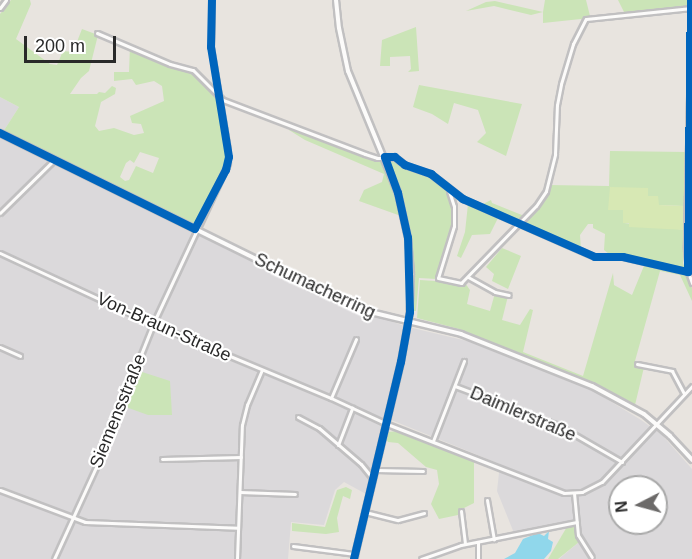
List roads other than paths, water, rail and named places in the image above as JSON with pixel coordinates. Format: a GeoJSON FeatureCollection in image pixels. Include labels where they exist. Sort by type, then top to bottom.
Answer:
{"type":"FeatureCollection","features":[{"type":"Feature","properties":{"kind":"main road"},"geometry":{"type":"LineString","coordinates":[[336,0],[341,42],[348,71],[398,193],[408,238],[411,275],[409,321],[355,557]]}},
{"type":"Feature","properties":{"kind":"main road","name":"Schumacherring"},"geometry":{"type":"LineString","coordinates":[[0,133],[358,309],[374,315],[461,334],[592,386],[634,408],[657,424],[692,460]]}},
{"type":"Feature","properties":{"kind":"street"},"geometry":{"type":"LineString","coordinates":[[0,8],[6,0]]}},
{"type":"Feature","properties":{"kind":"street","name":"Siemensstraße"},"geometry":{"type":"LineString","coordinates":[[54,559],[97,465],[153,324],[195,229],[228,163],[228,150],[211,47],[212,0]]}},
{"type":"Feature","properties":{"kind":"street"},"geometry":{"type":"LineString","coordinates":[[691,0],[688,272],[692,283]]}},
{"type":"Feature","properties":{"kind":"street"},"geometry":{"type":"LineString","coordinates":[[448,189],[455,217],[438,278],[456,283],[468,277],[542,198],[549,182],[555,154],[557,105],[561,84],[573,44],[586,19],[691,8]]}},
{"type":"Feature","properties":{"kind":"street"},"geometry":{"type":"LineString","coordinates":[[98,33],[170,64],[193,70],[220,97],[276,122],[365,154],[394,157],[405,165],[431,174],[463,199],[595,257],[623,257],[688,272]]}},
{"type":"Feature","properties":{"kind":"street"},"geometry":{"type":"LineString","coordinates":[[0,213],[54,160]]}},
{"type":"Feature","properties":{"kind":"street","name":"Von-Braun-Straße"},"geometry":{"type":"LineString","coordinates":[[0,253],[153,324],[331,398],[387,424],[553,489],[574,493]]}},
{"type":"Feature","properties":{"kind":"street"},"geometry":{"type":"LineString","coordinates":[[468,277],[495,292],[509,295]]}},
{"type":"Feature","properties":{"kind":"street"},"geometry":{"type":"LineString","coordinates":[[331,398],[356,339]]}},
{"type":"Feature","properties":{"kind":"street"},"geometry":{"type":"LineString","coordinates":[[0,347],[20,356]]}},
{"type":"Feature","properties":{"kind":"street","name":"Daimlerstraße"},"geometry":{"type":"LineString","coordinates":[[432,442],[464,362]]}},
{"type":"Feature","properties":{"kind":"street"},"geometry":{"type":"LineString","coordinates":[[637,364],[672,371],[684,394]]}},
{"type":"Feature","properties":{"kind":"street"},"geometry":{"type":"LineString","coordinates":[[237,559],[244,414],[262,370]]}},
{"type":"Feature","properties":{"kind":"street","name":"Daimlerstraße"},"geometry":{"type":"LineString","coordinates":[[455,386],[558,425],[622,462]]}},
{"type":"Feature","properties":{"kind":"street"},"geometry":{"type":"LineString","coordinates":[[592,557],[580,539],[574,493],[602,482],[692,386]]}},
{"type":"Feature","properties":{"kind":"street"},"geometry":{"type":"LineString","coordinates":[[338,445],[352,408]]}},
{"type":"Feature","properties":{"kind":"street"},"geometry":{"type":"LineString","coordinates":[[298,417],[319,428],[374,479]]}},
{"type":"Feature","properties":{"kind":"street"},"geometry":{"type":"LineString","coordinates":[[162,459],[241,458]]}},
{"type":"Feature","properties":{"kind":"street"},"geometry":{"type":"LineString","coordinates":[[376,470],[423,471]]}},
{"type":"Feature","properties":{"kind":"street"},"geometry":{"type":"LineString","coordinates":[[0,490],[72,517],[97,523],[238,528]]}},
{"type":"Feature","properties":{"kind":"street"},"geometry":{"type":"LineString","coordinates":[[240,492],[295,494]]}},
{"type":"Feature","properties":{"kind":"street"},"geometry":{"type":"LineString","coordinates":[[487,500],[494,539]]}},
{"type":"Feature","properties":{"kind":"street"},"geometry":{"type":"LineString","coordinates":[[461,511],[465,544]]}},
{"type":"Feature","properties":{"kind":"street"},"geometry":{"type":"LineString","coordinates":[[365,512],[398,520],[424,513]]}},
{"type":"Feature","properties":{"kind":"street"},"geometry":{"type":"LineString","coordinates":[[421,559],[465,544],[577,522]]}},
{"type":"Feature","properties":{"kind":"street"},"geometry":{"type":"LineString","coordinates":[[478,542],[478,559]]}},
{"type":"Feature","properties":{"kind":"street"},"geometry":{"type":"LineString","coordinates":[[293,546],[355,557]]}},
{"type":"Feature","properties":{"kind":"water"},"geometry":{"type":"Polygon","coordinates":[[[549,531],[548,539],[553,542],[551,551],[544,559],[504,559],[515,553],[523,539],[538,533],[544,536],[549,531]]]}}]}
